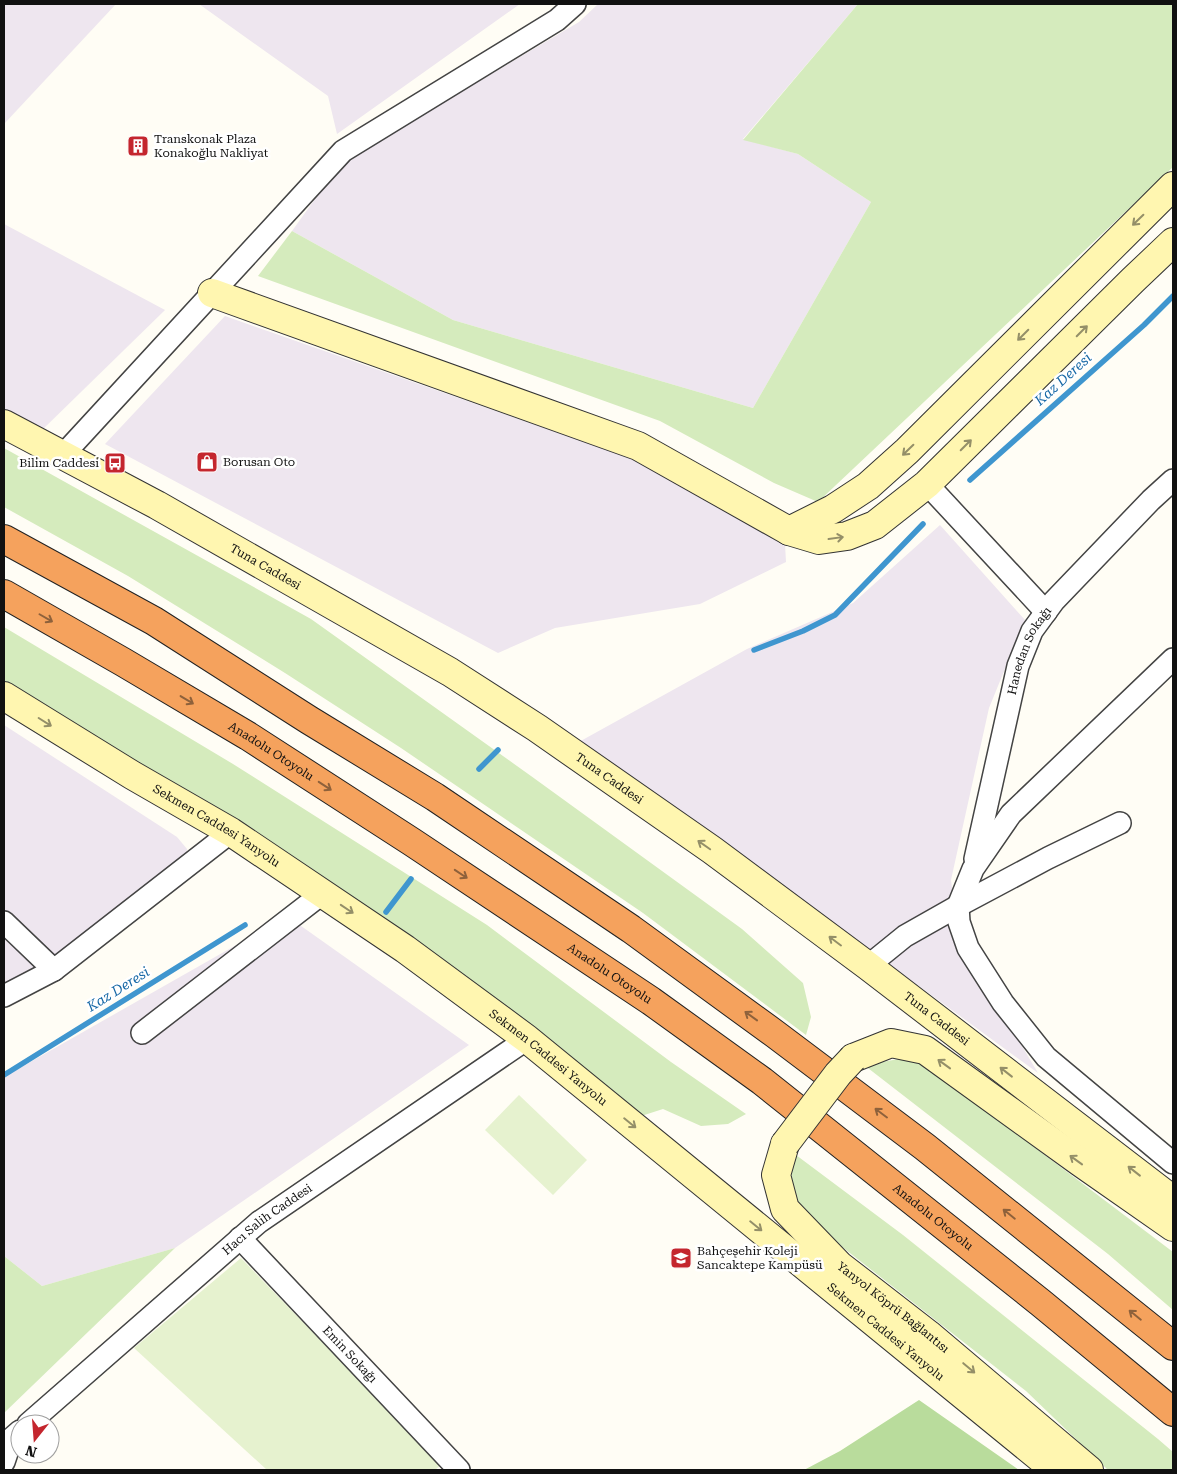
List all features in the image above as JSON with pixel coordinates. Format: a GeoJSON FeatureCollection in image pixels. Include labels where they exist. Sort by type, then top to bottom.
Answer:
{"type":"FeatureCollection","features":[{"type":"Feature","properties":{"kind":"highway"},"geometry":{"type":"LineString","coordinates":[[4,539],[154,621],[309,720],[435,797],[631,929],[925,1147],[1173,1346]]}},
{"type":"Feature","properties":{"kind":"highway","name":"Anadolu Otoyolu"},"geometry":{"type":"LineString","coordinates":[[4,594],[248,736],[412,842],[651,1001],[762,1081],[1034,1297],[1173,1412]]}},
{"type":"Feature","properties":{"kind":"main road"},"geometry":{"type":"LineString","coordinates":[[789,531],[833,509],[868,486],[907,451],[1173,186]]}},
{"type":"Feature","properties":{"kind":"main road"},"geometry":{"type":"LineString","coordinates":[[212,293],[638,446],[789,531],[819,540],[847,536],[875,525],[927,484],[1173,242]]}},
{"type":"Feature","properties":{"kind":"main road","name":"Tuna Caddesi"},"geometry":{"type":"LineString","coordinates":[[4,424],[157,505],[458,677],[537,728],[704,845],[868,966],[1173,1200]]}},
{"type":"Feature","properties":{"kind":"main road","name":"Sekmen Caddesi Yanyolu"},"geometry":{"type":"LineString","coordinates":[[4,696],[132,775],[231,832],[404,949],[527,1039],[1055,1470]]}},
{"type":"Feature","properties":{"kind":"main road","name":"Yanyol Köprü Bağlantısı"},"geometry":{"type":"LineString","coordinates":[[1089,1470],[928,1334],[839,1265],[784,1209],[776,1174],[785,1144],[838,1074],[853,1058],[891,1043],[925,1050],[1173,1227]]}},
{"type":"Feature","properties":{"kind":"street"},"geometry":{"type":"LineString","coordinates":[[63,455],[343,151],[558,20],[575,4]]}},
{"type":"Feature","properties":{"kind":"street","name":"Hanedan Sokağı"},"geometry":{"type":"LineString","coordinates":[[973,869],[1018,666],[1032,631],[1054,601],[1173,480]]}},
{"type":"Feature","properties":{"kind":"street"},"geometry":{"type":"LineString","coordinates":[[927,484],[1046,612]]}},
{"type":"Feature","properties":{"kind":"street"},"geometry":{"type":"LineString","coordinates":[[1173,659],[1011,814],[973,869],[958,906],[959,922],[968,948],[1002,1002],[1046,1057],[1173,1164]]}},
{"type":"Feature","properties":{"kind":"street"},"geometry":{"type":"LineString","coordinates":[[868,966],[905,936],[1048,858],[1120,823]]}},
{"type":"Feature","properties":{"kind":"street"},"geometry":{"type":"LineString","coordinates":[[4,996],[54,970],[231,832]]}},
{"type":"Feature","properties":{"kind":"street"},"geometry":{"type":"LineString","coordinates":[[142,1033],[323,893]]}},
{"type":"Feature","properties":{"kind":"street"},"geometry":{"type":"LineString","coordinates":[[4,922],[54,970]]}},
{"type":"Feature","properties":{"kind":"street","name":"Hacı Salih Caddesi"},"geometry":{"type":"LineString","coordinates":[[39,1414],[259,1222],[527,1039]]}},
{"type":"Feature","properties":{"kind":"street","name":"Emin Sokağı"},"geometry":{"type":"LineString","coordinates":[[240,1238],[459,1470]]}},
{"type":"Feature","properties":{"kind":"street"},"geometry":{"type":"LineString","coordinates":[[4,1462],[10,1441]]}},
{"type":"Feature","properties":{"kind":"shaded area"},"geometry":{"type":"Polygon","coordinates":[[[4,4],[116,4],[4,124],[4,4]]]}},
{"type":"Feature","properties":{"kind":"shaded area"},"geometry":{"type":"Polygon","coordinates":[[[199,4],[520,4],[337,134],[328,96],[199,4]]]}},
{"type":"Feature","properties":{"kind":"shaded area"},"geometry":{"type":"Polygon","coordinates":[[[598,4],[858,4],[743,139],[798,154],[871,202],[753,408],[453,320],[292,231],[341,163],[579,22],[598,4]]]}},
{"type":"Feature","properties":{"kind":"shaded area"},"geometry":{"type":"Polygon","coordinates":[[[4,224],[165,310],[40,432],[4,411],[4,224]]]}},
{"type":"Feature","properties":{"kind":"shaded area"},"geometry":{"type":"Polygon","coordinates":[[[225,316],[661,469],[785,544],[786,562],[700,604],[555,628],[498,653],[105,444],[225,316]]]}},
{"type":"Feature","properties":{"kind":"shaded area"},"geometry":{"type":"Polygon","coordinates":[[[940,525],[1025,620],[989,708],[951,880],[959,940],[1038,1073],[856,940],[577,743],[747,649],[853,603],[940,525]]]}},
{"type":"Feature","properties":{"kind":"shaded area"},"geometry":{"type":"Polygon","coordinates":[[[4,725],[177,837],[187,849],[183,885],[65,968],[4,1007],[4,725]]]}},
{"type":"Feature","properties":{"kind":"shaded area"},"geometry":{"type":"Polygon","coordinates":[[[287,916],[469,1045],[175,1248],[42,1286],[4,1256],[4,1077],[287,916]]]}},
{"type":"Feature","properties":{"kind":"green space"},"geometry":{"type":"Polygon","coordinates":[[[858,4],[1173,4],[1173,167],[818,502],[774,483],[660,421],[258,276],[292,231],[453,320],[753,408],[871,202],[798,154],[743,140],[858,4]]]}},
{"type":"Feature","properties":{"kind":"green space"},"geometry":{"type":"Polygon","coordinates":[[[4,448],[311,619],[742,929],[803,983],[811,1017],[806,1035],[643,913],[401,748],[285,673],[128,576],[4,507],[4,448]]]}},
{"type":"Feature","properties":{"kind":"green space"},"geometry":{"type":"Polygon","coordinates":[[[4,627],[233,764],[487,925],[671,1062],[746,1114],[728,1124],[701,1126],[663,1109],[635,1118],[4,687],[4,627]]]}},
{"type":"Feature","properties":{"kind":"green space"},"geometry":{"type":"Polygon","coordinates":[[[899,1059],[926,1065],[1173,1252],[1173,1310],[1108,1254],[864,1065],[899,1059]]]}},
{"type":"Feature","properties":{"kind":"green space"},"geometry":{"type":"Polygon","coordinates":[[[519,1095],[587,1160],[553,1195],[485,1130],[519,1095]]]}},
{"type":"Feature","properties":{"kind":"green space"},"geometry":{"type":"Polygon","coordinates":[[[796,1155],[903,1235],[1158,1439],[1173,1452],[1173,1470],[1108,1470],[1026,1391],[818,1228],[792,1195],[791,1171],[796,1155]]]}},
{"type":"Feature","properties":{"kind":"green space"},"geometry":{"type":"Polygon","coordinates":[[[175,1248],[4,1413],[4,1256],[42,1286],[175,1248]]]}},
{"type":"Feature","properties":{"kind":"green space"},"geometry":{"type":"Polygon","coordinates":[[[241,1258],[441,1465],[435,1470],[267,1470],[134,1348],[241,1258]]]}},
{"type":"Feature","properties":{"kind":"green space"},"geometry":{"type":"Polygon","coordinates":[[[919,1400],[1019,1470],[804,1470],[840,1451],[919,1400]]]}},
{"type":"Feature","properties":{"kind":"waterway","name":"Kaz Deresi"},"geometry":{"type":"LineString","coordinates":[[970,480],[1144,325],[1173,296]]}},
{"type":"Feature","properties":{"kind":"waterway","name":"Kaz Deresi"},"geometry":{"type":"LineString","coordinates":[[754,650],[803,631],[835,615],[923,524]]}},
{"type":"Feature","properties":{"kind":"waterway","name":"Kaz Deresi"},"geometry":{"type":"LineString","coordinates":[[479,769],[498,750]]}},
{"type":"Feature","properties":{"kind":"waterway","name":"Kaz Deresi"},"geometry":{"type":"LineString","coordinates":[[386,912],[411,879]]}},
{"type":"Feature","properties":{"kind":"waterway","name":"Kaz Deresi"},"geometry":{"type":"LineString","coordinates":[[4,1075],[245,925]]}},
{"type":"Feature","properties":{"kind":"place","name":"Transkonak Plaza Konakoğlu Nakliyat"},"geometry":{"type":"Point","coordinates":[138,146]}},
{"type":"Feature","properties":{"kind":"place","name":"Borusan Oto"},"geometry":{"type":"Point","coordinates":[207,462]}},
{"type":"Feature","properties":{"kind":"place","name":"Bilim Caddesi"},"geometry":{"type":"Point","coordinates":[115,463]}},
{"type":"Feature","properties":{"kind":"place","name":"Bahçeşehir Koleji Sancaktepe Kampüsü"},"geometry":{"type":"Point","coordinates":[681,1258]}}]}
